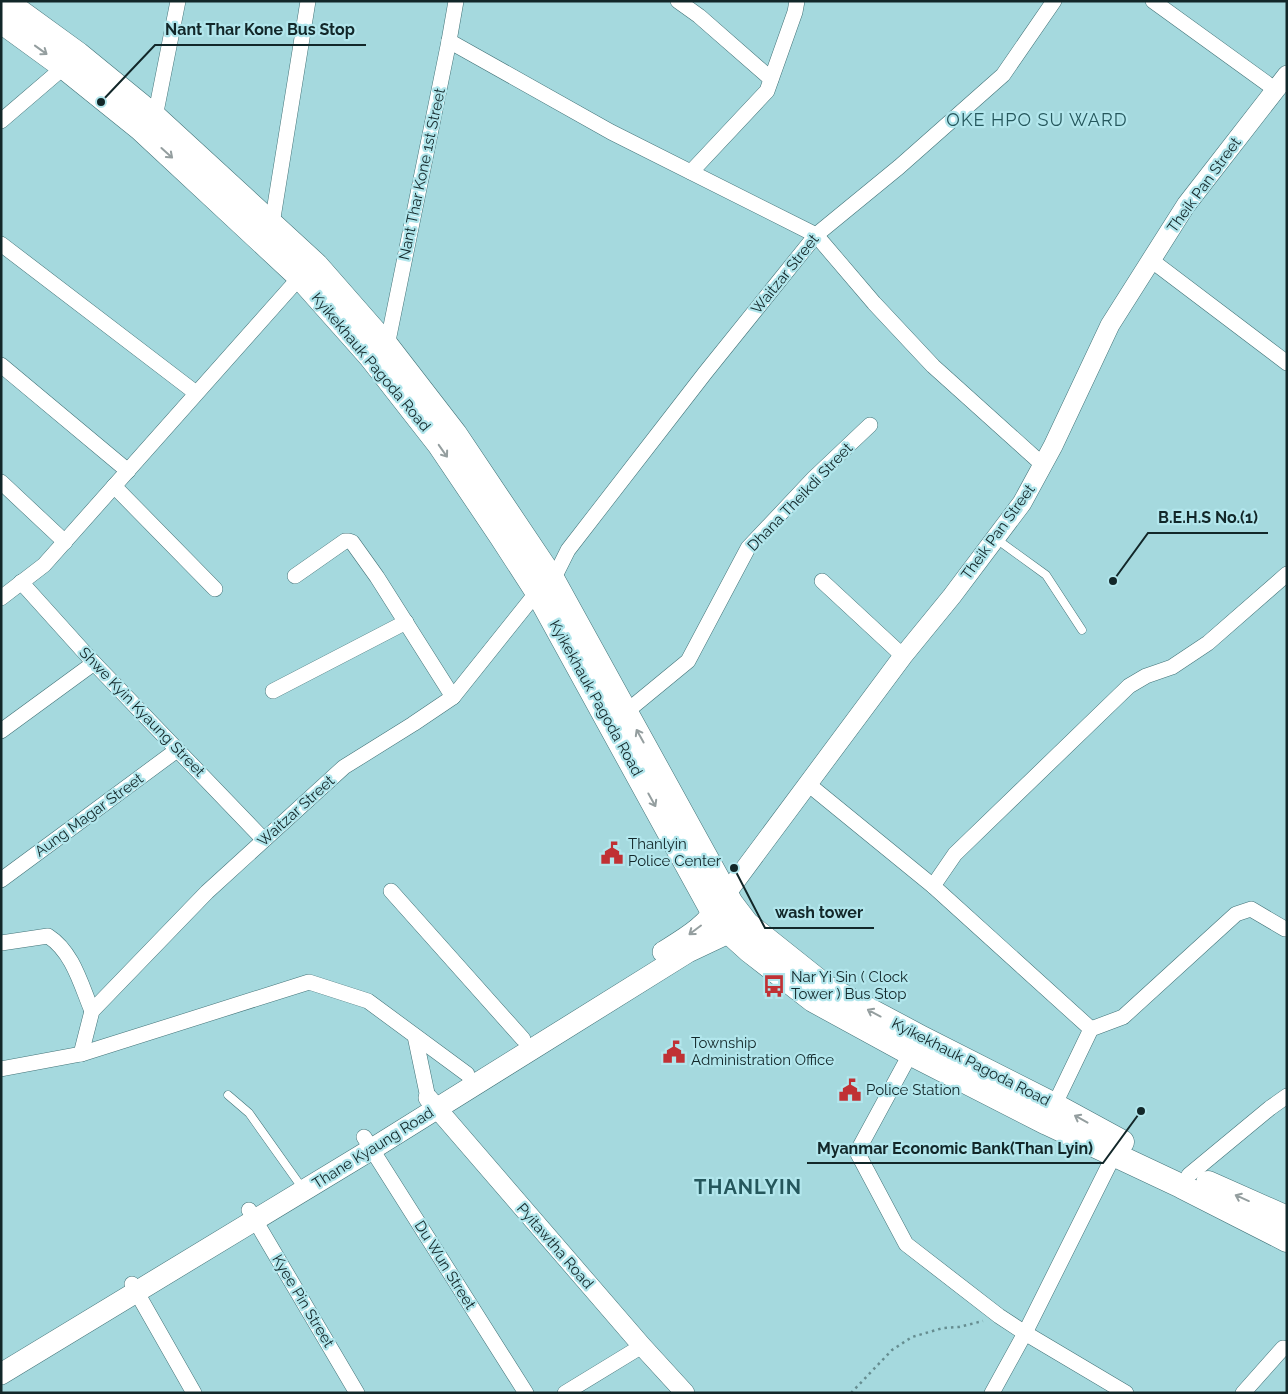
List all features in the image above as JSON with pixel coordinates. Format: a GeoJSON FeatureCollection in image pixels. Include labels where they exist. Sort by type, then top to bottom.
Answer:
{"type":"FeatureCollection","features":[{"type":"Feature","properties":{"kind":"main road","name":"Kyikekhauk Pagoda Road"},"geometry":{"type":"LineString","coordinates":[[5,1],[78,54],[155,117],[316,265],[387,346],[455,434],[545,586],[720,904]]}},
{"type":"Feature","properties":{"kind":"main road","name":"Kyikekhauk Pagoda Road"},"geometry":{"type":"LineString","coordinates":[[1,22],[64,67],[140,129],[300,277],[371,357],[439,444],[501,536],[545,586],[626,712],[720,904]]}},
{"type":"Feature","properties":{"kind":"main road","name":"Kyikekhauk Pagoda Road"},"geometry":{"type":"LineString","coordinates":[[720,904],[731,903],[738,928],[915,1045],[1051,1114],[1122,1142],[1189,1175],[1287,1218]]}},
{"type":"Feature","properties":{"kind":"main road","name":"Thane Kyaung Road"},"geometry":{"type":"LineString","coordinates":[[432,1104],[467,1074],[684,939],[709,920],[720,904]]}},
{"type":"Feature","properties":{"kind":"main road","name":"Thane Kyaung Road"},"geometry":{"type":"LineString","coordinates":[[1,1374],[134,1288],[432,1104],[526,1052],[688,952],[738,928]]}},
{"type":"Feature","properties":{"kind":"main road","name":"Kyikekhauk Pagoda Road"},"geometry":{"type":"LineString","coordinates":[[1051,1114],[1114,1155],[1181,1186],[1287,1240]]}},
{"type":"Feature","properties":{"kind":"main road","name":"Thane Kyaung Road"},"geometry":{"type":"LineString","coordinates":[[1,1362],[134,1288]]}},
{"type":"Feature","properties":{"kind":"street"},"geometry":{"type":"LineString","coordinates":[[155,117],[178,1]]}},
{"type":"Feature","properties":{"kind":"street"},"geometry":{"type":"LineString","coordinates":[[272,224],[308,1]]}},
{"type":"Feature","properties":{"kind":"street","name":"Nant Thar Kone 1st Street"},"geometry":{"type":"LineString","coordinates":[[387,346],[456,1]]}},
{"type":"Feature","properties":{"kind":"street"},"geometry":{"type":"LineString","coordinates":[[678,1],[699,16],[771,79]]}},
{"type":"Feature","properties":{"kind":"street"},"geometry":{"type":"LineString","coordinates":[[691,172],[767,91],[795,12],[797,1]]}},
{"type":"Feature","properties":{"kind":"street","name":"Waitzar Street"},"geometry":{"type":"LineString","coordinates":[[81,1054],[92,1011],[207,892],[344,767],[453,697],[545,586],[568,550],[705,373],[816,234],[899,167],[1003,75],[1054,1]]}},
{"type":"Feature","properties":{"kind":"street"},"geometry":{"type":"LineString","coordinates":[[1153,1],[1281,82]]}},
{"type":"Feature","properties":{"kind":"street"},"geometry":{"type":"LineString","coordinates":[[449,42],[573,111],[816,234],[874,302],[933,366],[1043,465]]}},
{"type":"Feature","properties":{"kind":"street"},"geometry":{"type":"LineString","coordinates":[[1,120],[64,67]]}},
{"type":"Feature","properties":{"kind":"street","name":"Theik Pan Street"},"geometry":{"type":"LineString","coordinates":[[720,904],[903,656],[952,596],[1022,502],[1043,465],[1110,324],[1186,205],[1281,82]]}},
{"type":"Feature","properties":{"kind":"street"},"geometry":{"type":"LineString","coordinates":[[1,244],[196,393]]}},
{"type":"Feature","properties":{"kind":"street"},"geometry":{"type":"LineString","coordinates":[[1151,260],[1287,363]]}},
{"type":"Feature","properties":{"kind":"street"},"geometry":{"type":"LineString","coordinates":[[1,598],[44,565],[300,277]]}},
{"type":"Feature","properties":{"kind":"street"},"geometry":{"type":"LineString","coordinates":[[1,365],[128,470]]}},
{"type":"Feature","properties":{"kind":"street","name":"Dhana Theikdi Street"},"geometry":{"type":"LineString","coordinates":[[626,712],[688,661],[748,548],[814,478],[870,426]]}},
{"type":"Feature","properties":{"kind":"street"},"geometry":{"type":"LineString","coordinates":[[1,482],[65,542]]}},
{"type":"Feature","properties":{"kind":"street"},"geometry":{"type":"LineString","coordinates":[[114,486],[215,590]]}},
{"type":"Feature","properties":{"kind":"street"},"geometry":{"type":"LineString","coordinates":[[295,576],[345,542],[352,542],[377,577],[453,697]]}},
{"type":"Feature","properties":{"kind":"street"},"geometry":{"type":"LineString","coordinates":[[933,886],[955,854],[1129,686],[1146,676],[1172,667],[1208,643],[1287,574]]}},
{"type":"Feature","properties":{"kind":"street"},"geometry":{"type":"LineString","coordinates":[[822,581],[903,656]]}},
{"type":"Feature","properties":{"kind":"street","name":"Shwe Kyin Kyaung Street"},"geometry":{"type":"LineString","coordinates":[[21,582],[94,662],[264,840]]}},
{"type":"Feature","properties":{"kind":"street"},"geometry":{"type":"LineString","coordinates":[[273,691],[406,622]]}},
{"type":"Feature","properties":{"kind":"street"},"geometry":{"type":"LineString","coordinates":[[1,731],[94,662]]}},
{"type":"Feature","properties":{"kind":"street","name":"Aung Magar Street"},"geometry":{"type":"LineString","coordinates":[[1,880],[177,750]]}},
{"type":"Feature","properties":{"kind":"street"},"geometry":{"type":"LineString","coordinates":[[808,784],[933,886],[1091,1029]]}},
{"type":"Feature","properties":{"kind":"street"},"geometry":{"type":"LineString","coordinates":[[391,891],[523,1039]]}},
{"type":"Feature","properties":{"kind":"street"},"geometry":{"type":"LineString","coordinates":[[1051,1114],[1091,1029],[1123,1017],[1236,914],[1251,909],[1285,929]]}},
{"type":"Feature","properties":{"kind":"street"},"geometry":{"type":"LineString","coordinates":[[1,943],[48,936],[56,941],[67,954],[92,1011]]}},
{"type":"Feature","properties":{"kind":"street"},"geometry":{"type":"LineString","coordinates":[[1,1070],[81,1054],[309,982],[368,1001],[467,1074]]}},
{"type":"Feature","properties":{"kind":"street"},"geometry":{"type":"LineString","coordinates":[[415,1036],[432,1104]]}},
{"type":"Feature","properties":{"kind":"street"},"geometry":{"type":"LineString","coordinates":[[915,1045],[858,1152],[906,1244],[999,1316],[1126,1393]]}},
{"type":"Feature","properties":{"kind":"street"},"geometry":{"type":"LineString","coordinates":[[1189,1175],[1287,1096]]}},
{"type":"Feature","properties":{"kind":"street","name":"Pyitawtha Road"},"geometry":{"type":"LineString","coordinates":[[432,1104],[685,1393]]}},
{"type":"Feature","properties":{"kind":"street","name":"Du Wun Street"},"geometry":{"type":"LineString","coordinates":[[368,1143],[526,1393]]}},
{"type":"Feature","properties":{"kind":"street"},"geometry":{"type":"LineString","coordinates":[[992,1393],[1025,1333],[1114,1155]]}},
{"type":"Feature","properties":{"kind":"street","name":"Kyee Pin Street"},"geometry":{"type":"LineString","coordinates":[[252,1215],[357,1393]]}},
{"type":"Feature","properties":{"kind":"street"},"geometry":{"type":"LineString","coordinates":[[134,1288],[194,1393]]}},
{"type":"Feature","properties":{"kind":"street"},"geometry":{"type":"LineString","coordinates":[[565,1393],[642,1346]]}},
{"type":"Feature","properties":{"kind":"street"},"geometry":{"type":"LineString","coordinates":[[1243,1393],[1283,1348]]}},
{"type":"Feature","properties":{"kind":"lane"},"geometry":{"type":"LineString","coordinates":[[995,538],[1046,575],[1082,630]]}},
{"type":"Feature","properties":{"kind":"lane"},"geometry":{"type":"LineString","coordinates":[[228,1095],[249,1113],[300,1185]]}},
{"type":"Feature","properties":{"kind":"path"},"geometry":{"type":"LineString","coordinates":[[851,1393],[892,1350],[912,1337],[943,1328],[960,1328],[999,1316]]}},
{"type":"Feature","properties":{"kind":"place","name":"Nant Thar Kone Bus Stop"},"geometry":{"type":"Point","coordinates":[101,102]}},
{"type":"Feature","properties":{"kind":"place","name":"B.E.H.S No.(1)"},"geometry":{"type":"Point","coordinates":[1113,581]}},
{"type":"Feature","properties":{"kind":"place","name":"Thanlyin Police Center"},"geometry":{"type":"Point","coordinates":[612,853]}},
{"type":"Feature","properties":{"kind":"place","name":"wash tower"},"geometry":{"type":"Point","coordinates":[734,868]}},
{"type":"Feature","properties":{"kind":"place","name":"Nar Yi Sin ( Clock Tower ) Bus Stop"},"geometry":{"type":"Point","coordinates":[774,986]}},
{"type":"Feature","properties":{"kind":"place","name":"Township Administration Office"},"geometry":{"type":"Point","coordinates":[674,1052]}},
{"type":"Feature","properties":{"kind":"place","name":"Police Station"},"geometry":{"type":"Point","coordinates":[850,1090]}},
{"type":"Feature","properties":{"kind":"place","name":"Myanmar Economic Bank(Than Lyin)"},"geometry":{"type":"Point","coordinates":[1141,1111]}},
{"type":"Feature","properties":{"kind":"district","name":"OKE HPO SU WARD"},"geometry":{"type":"Point","coordinates":[1037,120]}},
{"type":"Feature","properties":{"kind":"district","name":"THANLYIN"},"geometry":{"type":"Point","coordinates":[748,1187]}}]}
